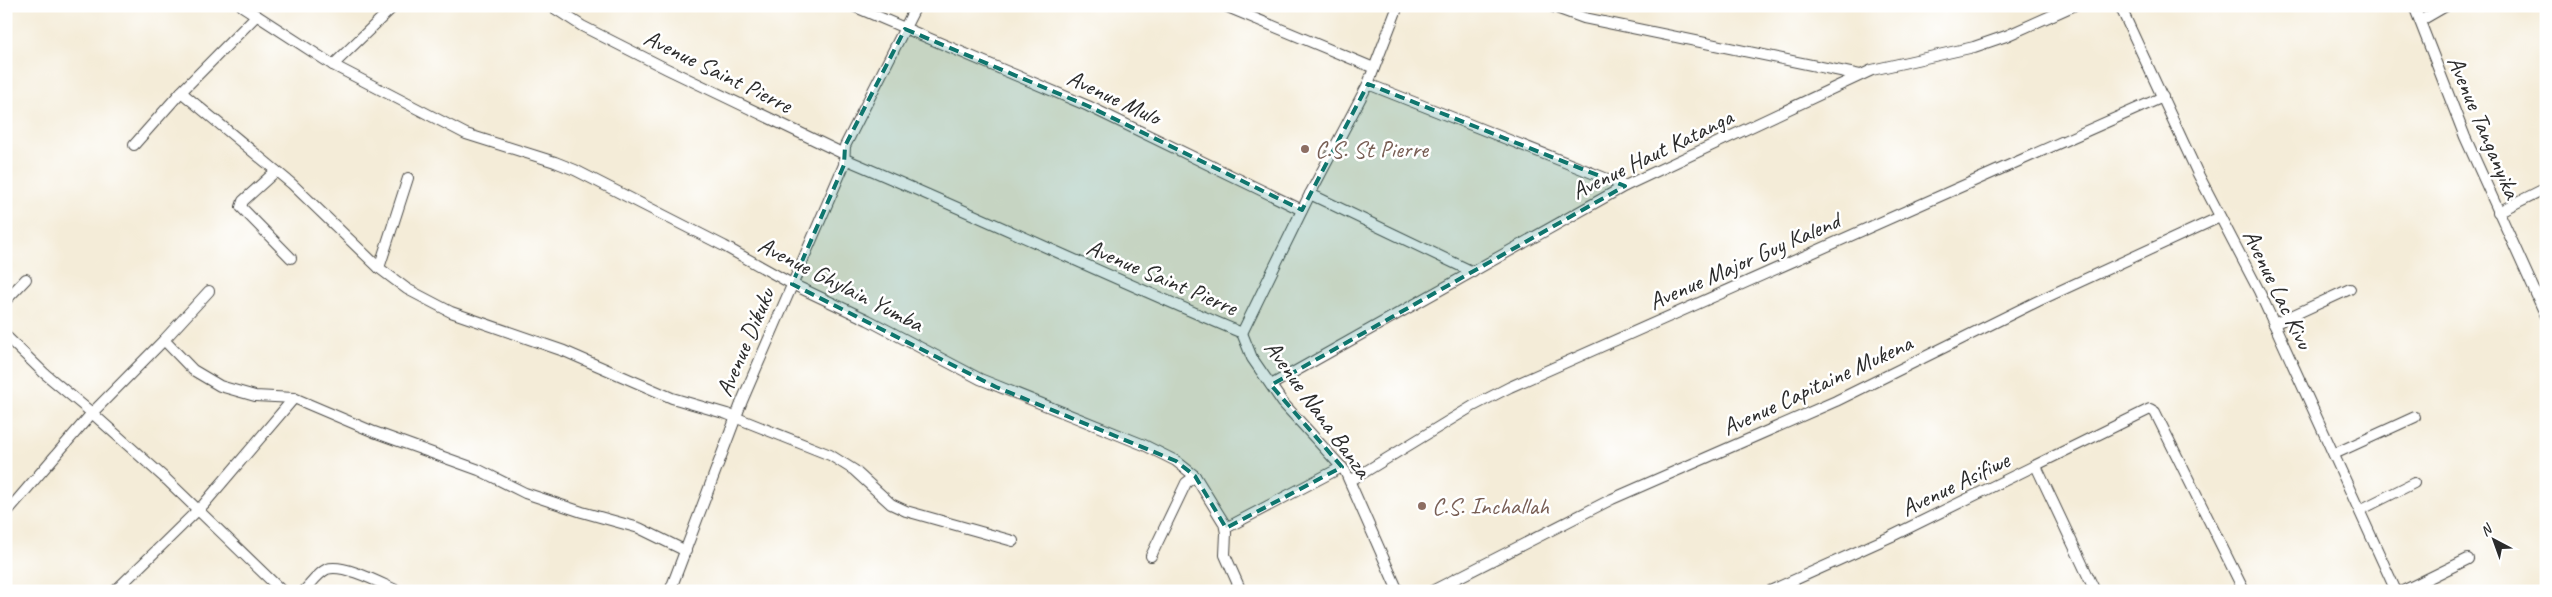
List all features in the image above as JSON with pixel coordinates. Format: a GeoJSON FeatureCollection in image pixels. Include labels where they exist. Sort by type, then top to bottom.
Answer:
{"type":"FeatureCollection","features":[{"type":"Feature","properties":{"kind":"street","name":"Avenue Ghylain Yumba"},"geometry":{"type":"LineString","coordinates":[[242,6],[333,65],[466,134],[575,170],[724,246],[792,284],[868,320],[996,386],[1144,445],[1176,461],[1194,476],[1226,528]]}},
{"type":"Feature","properties":{"kind":"street"},"geometry":{"type":"LineString","coordinates":[[333,65],[394,6]]}},
{"type":"Feature","properties":{"kind":"street","name":"Avenue Saint Pierre"},"geometry":{"type":"LineString","coordinates":[[552,6],[582,26],[844,157],[948,202],[1128,285],[1242,333],[1310,194],[1368,84],[1398,6]]}},
{"type":"Feature","properties":{"kind":"street","name":"Avenue Mulo"},"geometry":{"type":"LineString","coordinates":[[853,6],[1088,106],[1302,210]]}},
{"type":"Feature","properties":{"kind":"street","name":"Avenue Dikuku"},"geometry":{"type":"LineString","coordinates":[[670,591],[735,418],[844,157],[845,146],[916,6]]}},
{"type":"Feature","properties":{"kind":"street"},"geometry":{"type":"LineString","coordinates":[[1225,6],[1374,68]]}},
{"type":"Feature","properties":{"kind":"street"},"geometry":{"type":"LineString","coordinates":[[1551,6],[1584,18],[1860,75]]}},
{"type":"Feature","properties":{"kind":"street","name":"Avenue Haut Katanga"},"geometry":{"type":"LineString","coordinates":[[1271,385],[1625,186],[1860,75],[1883,67],[1983,44],[2073,6]]}},
{"type":"Feature","properties":{"kind":"street","name":"Avenue Lac Kivu"},"geometry":{"type":"LineString","coordinates":[[2120,6],[2198,174],[2274,324],[2396,591]]}},
{"type":"Feature","properties":{"kind":"street","name":"Avenue Tanganyika"},"geometry":{"type":"LineString","coordinates":[[2414,6],[2447,93],[2498,212],[2546,316]]}},
{"type":"Feature","properties":{"kind":"street"},"geometry":{"type":"LineString","coordinates":[[2420,21],[2446,6]]}},
{"type":"Feature","properties":{"kind":"street"},"geometry":{"type":"LineString","coordinates":[[134,145],[181,92],[256,16]]}},
{"type":"Feature","properties":{"kind":"street"},"geometry":{"type":"LineString","coordinates":[[1368,84],[1625,186]]}},
{"type":"Feature","properties":{"kind":"street"},"geometry":{"type":"LineString","coordinates":[[181,92],[308,198],[379,268],[407,289],[451,312],[564,351],[684,402],[735,418],[837,459],[859,474],[898,508],[1013,541]]}},
{"type":"Feature","properties":{"kind":"street","name":"Avenue Major Guy Kalend"},"geometry":{"type":"LineString","coordinates":[[1350,481],[1467,410],[1510,387],[2163,97]]}},
{"type":"Feature","properties":{"kind":"street"},"geometry":{"type":"LineString","coordinates":[[276,171],[243,201],[241,207],[291,258]]}},
{"type":"Feature","properties":{"kind":"street"},"geometry":{"type":"LineString","coordinates":[[379,268],[408,178]]}},
{"type":"Feature","properties":{"kind":"street"},"geometry":{"type":"LineString","coordinates":[[2498,212],[2546,188]]}},
{"type":"Feature","properties":{"kind":"street"},"geometry":{"type":"LineString","coordinates":[[1310,194],[1473,272]]}},
{"type":"Feature","properties":{"kind":"street","name":"Avenue Capitaine Mukena"},"geometry":{"type":"LineString","coordinates":[[1432,591],[1612,499],[1836,401],[2038,301],[2220,217]]}},
{"type":"Feature","properties":{"kind":"street"},"geometry":{"type":"LineString","coordinates":[[6,300],[26,279]]}},
{"type":"Feature","properties":{"kind":"street"},"geometry":{"type":"LineString","coordinates":[[2274,324],[2350,289]]}},
{"type":"Feature","properties":{"kind":"street"},"geometry":{"type":"LineString","coordinates":[[6,513],[92,414],[209,291]]}},
{"type":"Feature","properties":{"kind":"street","name":"Avenue Nana Banza"},"geometry":{"type":"LineString","coordinates":[[1242,333],[1252,358],[1283,403],[1342,467],[1350,481],[1398,591]]}},
{"type":"Feature","properties":{"kind":"street"},"geometry":{"type":"LineString","coordinates":[[6,336],[57,385],[92,414],[198,510],[282,591]]}},
{"type":"Feature","properties":{"kind":"street"},"geometry":{"type":"LineString","coordinates":[[164,340],[186,363],[211,382],[255,396],[294,398],[374,432],[479,470],[525,493],[639,528],[686,551]]}},
{"type":"Feature","properties":{"kind":"street"},"geometry":{"type":"LineString","coordinates":[[116,591],[198,510],[294,398]]}},
{"type":"Feature","properties":{"kind":"street","name":"Avenue Asifiwe"},"geometry":{"type":"LineString","coordinates":[[1770,591],[2036,466],[2149,409],[2154,410],[2244,591]]}},
{"type":"Feature","properties":{"kind":"street"},"geometry":{"type":"LineString","coordinates":[[2334,454],[2415,417]]}},
{"type":"Feature","properties":{"kind":"street"},"geometry":{"type":"LineString","coordinates":[[2036,466],[2095,591]]}},
{"type":"Feature","properties":{"kind":"street"},"geometry":{"type":"LineString","coordinates":[[1241,591],[1225,555],[1226,528],[1342,467]]}},
{"type":"Feature","properties":{"kind":"street"},"geometry":{"type":"LineString","coordinates":[[1151,556],[1183,488],[1189,479],[1194,476]]}},
{"type":"Feature","properties":{"kind":"street"},"geometry":{"type":"LineString","coordinates":[[2360,510],[2414,483]]}},
{"type":"Feature","properties":{"kind":"street"},"geometry":{"type":"LineString","coordinates":[[2403,591],[2468,559]]}},
{"type":"Feature","properties":{"kind":"street"},"geometry":{"type":"LineString","coordinates":[[304,591],[321,573],[332,568],[347,570],[398,591]]}},
{"type":"Feature","properties":{"kind":"highlighted area"},"geometry":{"type":"Polygon","coordinates":[[[905,29],[1088,106],[1302,210],[1368,84],[1625,186],[1271,385],[1342,467],[1226,528],[1195,476],[1176,461],[996,387],[792,284],[844,165],[845,146],[905,29]]]}},
{"type":"Feature","properties":{"kind":"place","name":"C.S. St Pierre"},"geometry":{"type":"Point","coordinates":[1305,149]}},
{"type":"Feature","properties":{"kind":"place","name":"C.S. Inchallah"},"geometry":{"type":"Point","coordinates":[1422,506]}}]}
